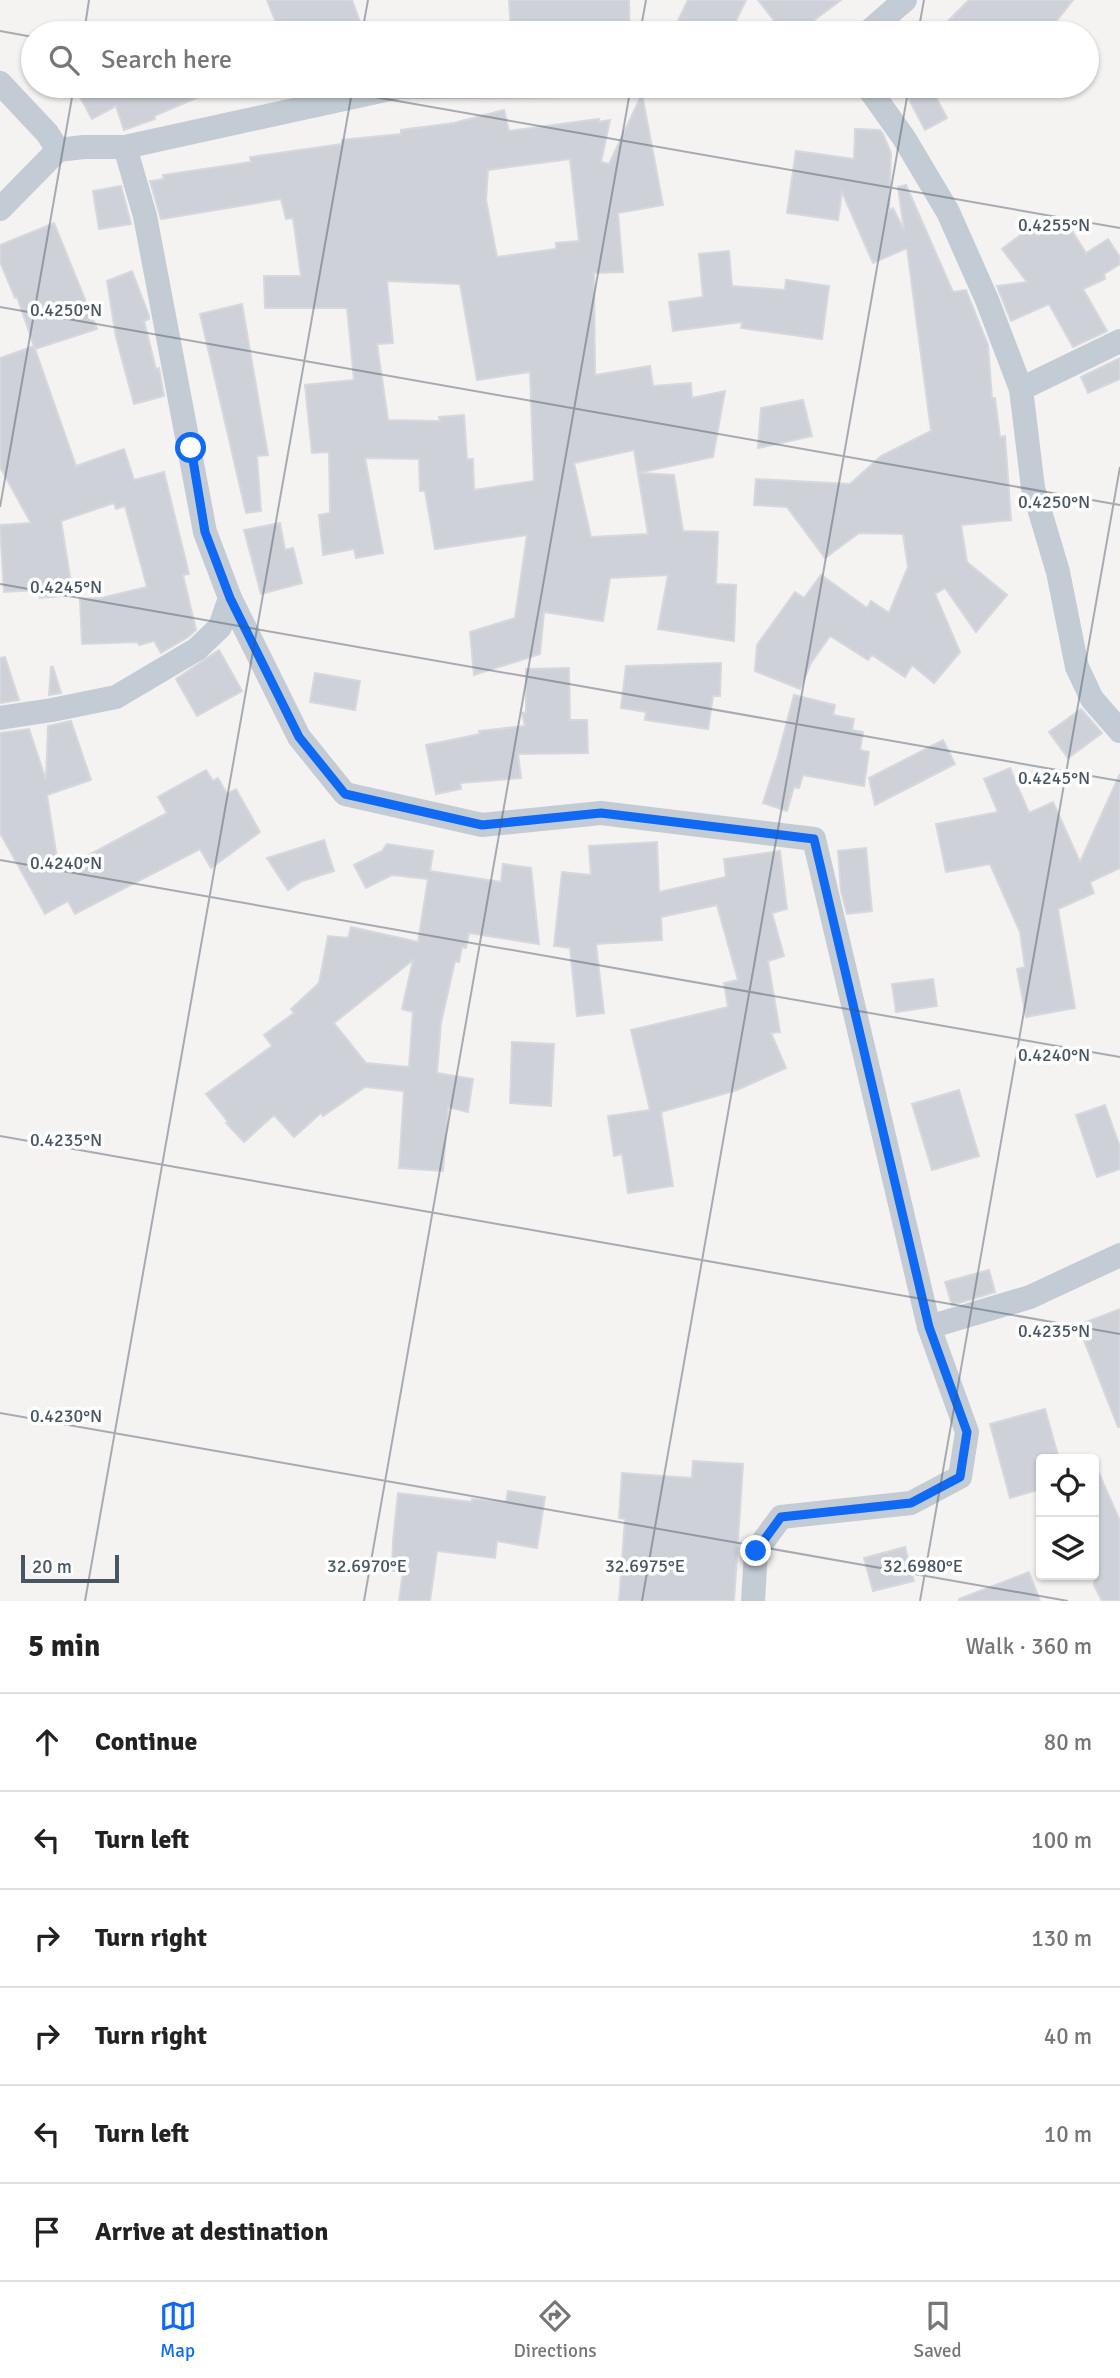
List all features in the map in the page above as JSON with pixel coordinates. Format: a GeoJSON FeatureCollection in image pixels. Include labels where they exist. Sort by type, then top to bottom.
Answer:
{"type":"FeatureCollection","features":[{"type":"Feature","properties":{"kind":"street"},"geometry":{"type":"LineString","coordinates":[[881,21],[905,0]]}},
{"type":"Feature","properties":{"kind":"street"},"geometry":{"type":"LineString","coordinates":[[0,83],[47,133],[58,150]]}},
{"type":"Feature","properties":{"kind":"street"},"geometry":{"type":"LineString","coordinates":[[0,209],[58,150],[125,147],[349,98]]}},
{"type":"Feature","properties":{"kind":"street"},"geometry":{"type":"LineString","coordinates":[[876,98],[904,138],[948,212],[987,300],[1021,389],[1033,488],[1058,572],[1077,667],[1093,699],[1120,731]]}},
{"type":"Feature","properties":{"kind":"street"},"geometry":{"type":"LineString","coordinates":[[125,147],[145,216],[205,532],[230,598],[299,737],[345,794],[482,825],[601,813],[814,839],[929,1327],[967,1432],[960,1477],[911,1503],[781,1517],[756,1551],[753,1601]]}},
{"type":"Feature","properties":{"kind":"street"},"geometry":{"type":"LineString","coordinates":[[1021,389],[1120,341]]}},
{"type":"Feature","properties":{"kind":"street"},"geometry":{"type":"LineString","coordinates":[[0,718],[116,697],[197,649],[220,627],[230,598]]}},
{"type":"Feature","properties":{"kind":"street"},"geometry":{"type":"LineString","coordinates":[[929,1327],[1031,1297],[1120,1255]]}},
{"type":"Feature","properties":{"kind":"building"},"geometry":{"type":"Polygon","coordinates":[[[267,0],[352,0],[360,21],[275,21],[267,0]]]}},
{"type":"Feature","properties":{"kind":"building"},"geometry":{"type":"Polygon","coordinates":[[[509,0],[629,0],[630,21],[510,21],[509,0]]]}},
{"type":"Feature","properties":{"kind":"building"},"geometry":{"type":"Polygon","coordinates":[[[688,0],[746,0],[736,21],[678,21],[688,0]]]}},
{"type":"Feature","properties":{"kind":"building"},"geometry":{"type":"Polygon","coordinates":[[[758,0],[841,0],[813,21],[775,21],[758,0]]]}},
{"type":"Feature","properties":{"kind":"building"},"geometry":{"type":"Polygon","coordinates":[[[969,0],[1073,0],[1056,21],[948,21],[969,0]]]}},
{"type":"Feature","properties":{"kind":"building"},"geometry":{"type":"Polygon","coordinates":[[[81,98],[196,98],[154,116],[155,119],[124,130],[116,106],[92,119],[81,98]]]}},
{"type":"Feature","properties":{"kind":"building"},"geometry":{"type":"Polygon","coordinates":[[[640,98],[643,98],[663,205],[618,213],[623,272],[594,273],[595,375],[650,366],[653,386],[691,383],[692,398],[725,391],[713,457],[638,473],[674,475],[683,531],[718,532],[716,584],[736,585],[734,641],[658,629],[668,575],[610,578],[603,621],[544,612],[540,654],[474,675],[470,632],[515,618],[527,535],[435,549],[425,491],[420,491],[419,459],[365,458],[383,553],[356,558],[354,549],[323,555],[319,515],[330,513],[329,452],[312,453],[305,385],[354,380],[347,308],[265,308],[264,276],[301,276],[293,218],[286,219],[281,199],[161,219],[150,181],[164,179],[163,175],[251,162],[250,157],[342,144],[342,140],[401,134],[401,130],[454,123],[504,110],[509,131],[599,119],[599,122],[610,120],[601,162],[609,164],[640,98]],[[570,159],[488,170],[486,200],[497,257],[556,249],[556,243],[579,241],[570,159]],[[387,281],[393,343],[377,344],[388,420],[440,421],[439,417],[464,415],[467,459],[473,459],[474,490],[534,481],[530,372],[477,380],[460,284],[387,281]],[[634,450],[574,463],[591,537],[648,534],[634,450]]]}},
{"type":"Feature","properties":{"kind":"building"},"geometry":{"type":"Polygon","coordinates":[[[908,98],[936,98],[947,118],[925,130],[908,98]]]}},
{"type":"Feature","properties":{"kind":"building"},"geometry":{"type":"Polygon","coordinates":[[[855,129],[880,130],[883,134],[891,153],[889,211],[893,208],[904,230],[898,187],[906,185],[953,292],[966,290],[988,345],[992,398],[995,398],[1000,437],[1005,436],[1011,520],[961,525],[967,562],[1007,595],[976,632],[945,588],[935,594],[960,652],[934,683],[912,665],[905,677],[872,655],[868,660],[830,636],[811,663],[800,689],[755,671],[757,645],[795,592],[804,598],[821,575],[867,608],[871,601],[889,613],[908,567],[903,534],[859,533],[825,558],[787,507],[754,505],[756,479],[850,484],[881,456],[931,431],[907,248],[873,263],[842,192],[838,220],[787,213],[796,151],[854,159],[855,129]]]}},
{"type":"Feature","properties":{"kind":"building"},"geometry":{"type":"Polygon","coordinates":[[[121,186],[131,224],[99,229],[93,191],[121,186]]]}},
{"type":"Feature","properties":{"kind":"building"},"geometry":{"type":"Polygon","coordinates":[[[1040,220],[1050,234],[1067,223],[1086,253],[1108,239],[1120,257],[1120,264],[1104,274],[1105,279],[1083,289],[1107,331],[1073,347],[1049,304],[1011,321],[997,286],[1027,282],[1002,249],[1040,220]]]}},
{"type":"Feature","properties":{"kind":"building"},"geometry":{"type":"Polygon","coordinates":[[[54,223],[97,329],[35,349],[17,297],[15,298],[0,262],[0,245],[54,223]]]}},
{"type":"Feature","properties":{"kind":"building"},"geometry":{"type":"Polygon","coordinates":[[[729,251],[732,286],[785,290],[786,280],[829,286],[822,339],[741,328],[742,322],[673,331],[669,302],[703,297],[699,254],[729,251]]]}},
{"type":"Feature","properties":{"kind":"building"},"geometry":{"type":"Polygon","coordinates":[[[132,271],[149,316],[149,319],[144,321],[156,369],[159,368],[164,396],[134,404],[116,337],[107,281],[132,271]]]}},
{"type":"Feature","properties":{"kind":"building"},"geometry":{"type":"Polygon","coordinates":[[[242,304],[268,455],[257,456],[261,511],[246,513],[200,314],[242,304]]]}},
{"type":"Feature","properties":{"kind":"building"},"geometry":{"type":"Polygon","coordinates":[[[34,346],[76,466],[124,449],[134,480],[164,472],[189,574],[183,575],[196,630],[161,653],[154,641],[139,645],[138,642],[82,644],[80,599],[101,598],[147,587],[125,506],[116,509],[114,503],[61,521],[73,595],[40,598],[39,590],[4,592],[0,525],[31,523],[0,467],[0,358],[34,346]]]}},
{"type":"Feature","properties":{"kind":"building"},"geometry":{"type":"Polygon","coordinates":[[[1120,358],[1120,379],[1088,393],[1081,377],[1120,358]]]}},
{"type":"Feature","properties":{"kind":"building"},"geometry":{"type":"Polygon","coordinates":[[[803,400],[812,436],[758,448],[761,408],[803,400]]]}},
{"type":"Feature","properties":{"kind":"building"},"geometry":{"type":"Polygon","coordinates":[[[280,523],[285,550],[293,548],[302,583],[261,594],[244,530],[280,523]]]}},
{"type":"Feature","properties":{"kind":"building"},"geometry":{"type":"Polygon","coordinates":[[[219,650],[242,691],[197,716],[176,679],[219,650]]]}},
{"type":"Feature","properties":{"kind":"building"},"geometry":{"type":"Polygon","coordinates":[[[5,657],[19,700],[0,703],[0,658],[5,657]]]}},
{"type":"Feature","properties":{"kind":"building"},"geometry":{"type":"Polygon","coordinates":[[[721,663],[720,696],[713,696],[708,729],[645,720],[646,712],[621,708],[626,666],[721,663]]]}},
{"type":"Feature","properties":{"kind":"building"},"geometry":{"type":"Polygon","coordinates":[[[51,667],[61,693],[49,695],[51,667]]]}},
{"type":"Feature","properties":{"kind":"building"},"geometry":{"type":"Polygon","coordinates":[[[569,668],[570,720],[587,720],[588,753],[518,754],[521,778],[460,783],[461,789],[436,794],[426,745],[480,734],[479,731],[525,726],[522,713],[526,712],[526,669],[569,668]]]}},
{"type":"Feature","properties":{"kind":"building"},"geometry":{"type":"Polygon","coordinates":[[[315,673],[360,681],[355,710],[310,702],[315,673]]]}},
{"type":"Feature","properties":{"kind":"building"},"geometry":{"type":"Polygon","coordinates":[[[794,695],[835,705],[833,715],[854,719],[852,730],[863,732],[860,750],[869,752],[864,786],[803,775],[799,788],[794,787],[787,811],[763,803],[794,695]]]}},
{"type":"Feature","properties":{"kind":"building"},"geometry":{"type":"Polygon","coordinates":[[[1081,709],[1102,733],[1068,758],[1049,732],[1081,709]]]}},
{"type":"Feature","properties":{"kind":"building"},"geometry":{"type":"Polygon","coordinates":[[[71,721],[91,780],[47,795],[59,871],[167,813],[158,797],[206,770],[213,781],[218,778],[227,794],[236,789],[260,832],[211,868],[200,849],[75,914],[68,901],[45,914],[0,833],[0,733],[29,729],[46,780],[48,726],[71,721]]]}},
{"type":"Feature","properties":{"kind":"building"},"geometry":{"type":"Polygon","coordinates":[[[943,740],[955,764],[875,805],[869,778],[943,740]]]}},
{"type":"Feature","properties":{"kind":"building"},"geometry":{"type":"Polygon","coordinates":[[[1010,768],[1029,813],[1053,802],[1080,862],[1120,774],[1120,868],[1090,882],[1094,893],[1058,909],[1075,1008],[1026,1017],[1017,969],[1025,967],[1020,932],[990,864],[946,872],[936,824],[998,812],[984,779],[1010,768]]]}},
{"type":"Feature","properties":{"kind":"building"},"geometry":{"type":"Polygon","coordinates":[[[324,840],[334,871],[302,881],[288,890],[267,858],[324,840]]]}},
{"type":"Feature","properties":{"kind":"building"},"geometry":{"type":"Polygon","coordinates":[[[657,842],[659,892],[726,877],[724,859],[780,851],[787,909],[772,913],[784,956],[768,961],[780,1032],[771,1033],[786,1068],[737,1090],[661,1112],[673,1186],[628,1193],[622,1154],[614,1156],[608,1116],[650,1110],[631,1030],[728,1007],[724,983],[738,980],[717,905],[661,917],[662,940],[596,944],[604,1013],[577,1016],[570,948],[554,946],[562,872],[591,875],[589,846],[657,842]]]}},
{"type":"Feature","properties":{"kind":"building"},"geometry":{"type":"Polygon","coordinates":[[[387,844],[433,851],[430,871],[501,882],[503,864],[531,868],[539,944],[469,933],[459,962],[455,961],[441,1023],[437,1073],[473,1079],[468,1112],[448,1107],[443,1171],[399,1168],[404,1091],[365,1087],[323,1116],[321,1113],[294,1137],[274,1115],[244,1142],[226,1123],[228,1122],[206,1094],[272,1046],[264,1035],[294,1013],[291,1009],[319,983],[328,936],[348,938],[351,927],[418,942],[428,879],[392,875],[366,888],[354,865],[382,851],[387,844]],[[413,960],[334,1023],[366,1063],[409,1067],[413,1012],[402,1009],[413,960]]]}},
{"type":"Feature","properties":{"kind":"building"},"geometry":{"type":"Polygon","coordinates":[[[866,848],[872,911],[847,914],[841,891],[838,851],[866,848]]]}},
{"type":"Feature","properties":{"kind":"building"},"geometry":{"type":"Polygon","coordinates":[[[933,979],[937,1006],[896,1012],[892,984],[933,979]]]}},
{"type":"Feature","properties":{"kind":"building"},"geometry":{"type":"Polygon","coordinates":[[[512,1042],[554,1044],[551,1106],[510,1103],[512,1042]]]}},
{"type":"Feature","properties":{"kind":"building"},"geometry":{"type":"Polygon","coordinates":[[[959,1090],[979,1156],[932,1170],[912,1104],[959,1090]]]}},
{"type":"Feature","properties":{"kind":"building"},"geometry":{"type":"Polygon","coordinates":[[[1105,1105],[1120,1147],[1120,1169],[1097,1177],[1076,1115],[1105,1105]]]}},
{"type":"Feature","properties":{"kind":"building"},"geometry":{"type":"Polygon","coordinates":[[[989,1270],[995,1292],[952,1305],[945,1282],[989,1270]]]}},
{"type":"Feature","properties":{"kind":"building"},"geometry":{"type":"Polygon","coordinates":[[[1120,1309],[1120,1427],[1118,1427],[1078,1325],[1120,1309]]]}},
{"type":"Feature","properties":{"kind":"building"},"geometry":{"type":"Polygon","coordinates":[[[1045,1409],[1058,1454],[1036,1454],[1036,1490],[1010,1498],[990,1424],[1045,1409]]]}},
{"type":"Feature","properties":{"kind":"building"},"geometry":{"type":"Polygon","coordinates":[[[693,1461],[743,1464],[734,1601],[619,1601],[625,1519],[619,1518],[622,1473],[692,1478],[693,1461]]]}},
{"type":"Feature","properties":{"kind":"building"},"geometry":{"type":"Polygon","coordinates":[[[1099,1473],[1120,1521],[1120,1601],[1102,1601],[1094,1580],[1099,1580],[1099,1473]]]}},
{"type":"Feature","properties":{"kind":"building"},"geometry":{"type":"Polygon","coordinates":[[[508,1491],[545,1497],[537,1548],[497,1541],[495,1558],[437,1551],[430,1601],[399,1601],[403,1571],[392,1571],[398,1493],[472,1502],[472,1499],[506,1502],[508,1491]]]}},
{"type":"Feature","properties":{"kind":"building"},"geometry":{"type":"Polygon","coordinates":[[[905,1547],[914,1581],[873,1591],[864,1558],[905,1547]]]}},
{"type":"Feature","properties":{"kind":"building"},"geometry":{"type":"Polygon","coordinates":[[[1029,1572],[1040,1601],[959,1601],[959,1599],[1029,1572]]]}},
{"type":"Feature","properties":{"kind":"route"},"geometry":{"type":"LineString","coordinates":[[191,448],[205,532],[230,598],[299,737],[345,794],[482,825],[601,813],[814,839],[929,1327],[967,1432],[960,1477],[911,1503],[781,1517],[756,1551]]}}]}
